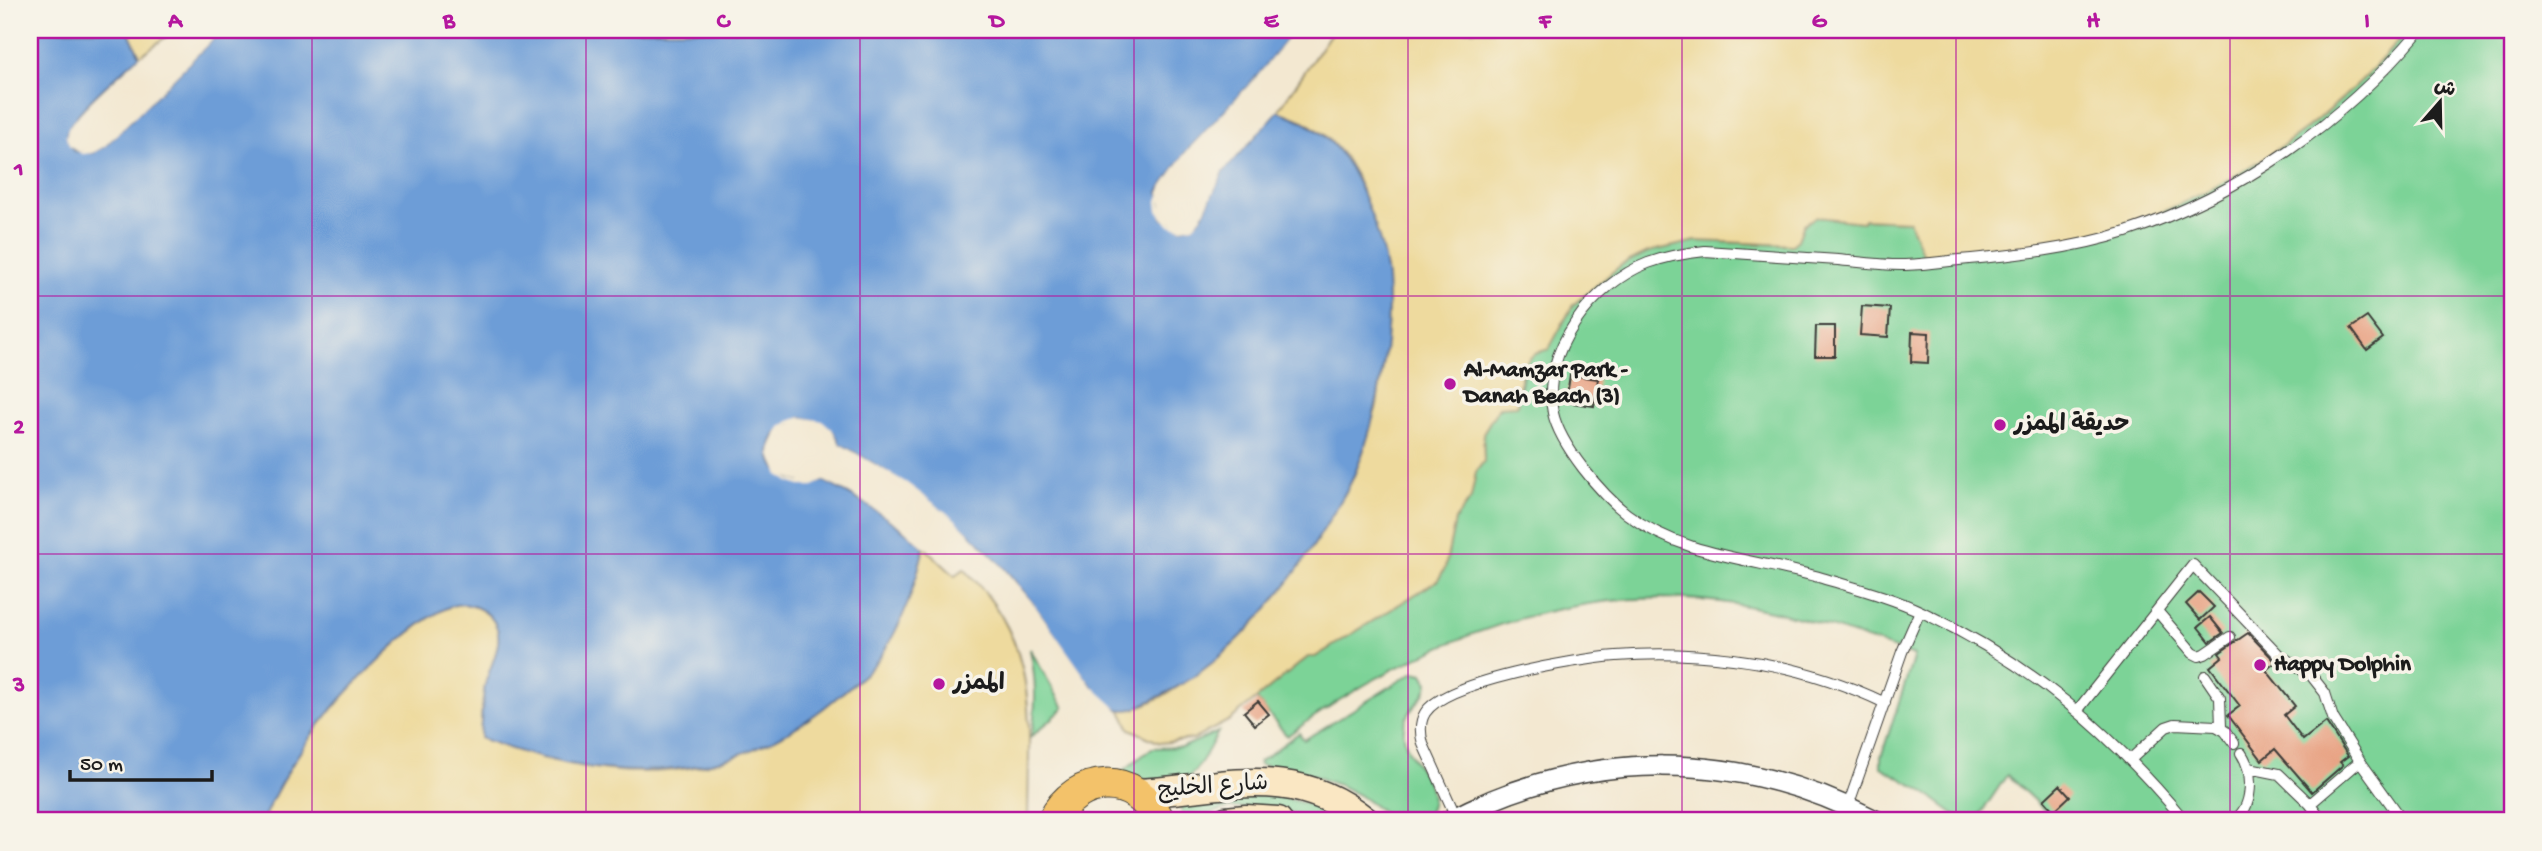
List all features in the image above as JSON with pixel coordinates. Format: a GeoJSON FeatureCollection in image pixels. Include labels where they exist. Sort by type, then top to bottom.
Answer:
{"type":"FeatureCollection","features":[{"type":"Feature","properties":{"kind":"main road","name":"شارع الخليج"},"geometry":{"type":"LineString","coordinates":[[1135,793],[1246,781],[1270,783],[1318,794],[1365,821]]}},
{"type":"Feature","properties":{"kind":"main road"},"geometry":{"type":"LineString","coordinates":[[1053,821],[1061,806],[1072,795],[1102,784],[1118,785],[1135,793],[1146,801],[1159,821]]}},
{"type":"Feature","properties":{"kind":"main road","name":"شارع الخليج"},"geometry":{"type":"LineString","coordinates":[[1226,821],[1278,821]]}},
{"type":"Feature","properties":{"kind":"street"},"geometry":{"type":"LineString","coordinates":[[1454,820],[1494,799],[1536,783],[1612,768],[1667,765],[1710,767],[1758,775],[1804,788],[1877,821]]}},
{"type":"Feature","properties":{"kind":"lane"},"geometry":{"type":"LineString","coordinates":[[2185,821],[2131,759],[2077,710],[2006,658],[1920,611],[1817,577],[1743,561],[1683,544],[1626,513],[1571,453],[1562,439],[1552,411],[1553,374],[1569,335],[1586,309],[1620,278],[1647,264],[1675,255],[1705,251],[1901,265],[2039,252],[2126,232],[2176,212],[2242,179],[2313,134],[2397,58],[2420,30]]}},
{"type":"Feature","properties":{"kind":"lane"},"geometry":{"type":"LineString","coordinates":[[2077,710],[2193,565],[2278,654],[2310,674],[2327,697],[2333,718],[2360,761],[2403,821]]}},
{"type":"Feature","properties":{"kind":"lane"},"geometry":{"type":"LineString","coordinates":[[1848,806],[1902,652],[1920,611]]}},
{"type":"Feature","properties":{"kind":"lane"},"geometry":{"type":"LineString","coordinates":[[2157,611],[2193,653],[2199,656],[2230,637]]}},
{"type":"Feature","properties":{"kind":"lane"},"geometry":{"type":"LineString","coordinates":[[1454,820],[1423,744],[1421,722],[1434,704],[1465,689],[1502,677],[1540,667],[1604,657],[1695,655],[1734,659],[1810,674],[1847,685],[1885,703]]}},
{"type":"Feature","properties":{"kind":"lane"},"geometry":{"type":"LineString","coordinates":[[2206,676],[2220,698],[2221,727]]}},
{"type":"Feature","properties":{"kind":"lane"},"geometry":{"type":"LineString","coordinates":[[2131,759],[2170,725],[2210,724],[2221,727],[2234,743]]}},
{"type":"Feature","properties":{"kind":"lane"},"geometry":{"type":"LineString","coordinates":[[2233,821],[2246,809],[2249,768],[2241,753]]}},
{"type":"Feature","properties":{"kind":"lane"},"geometry":{"type":"LineString","coordinates":[[2310,804],[2360,761]]}},
{"type":"Feature","properties":{"kind":"lane"},"geometry":{"type":"LineString","coordinates":[[2249,768],[2279,774],[2310,804],[2323,821]]}},
{"type":"Feature","properties":{"kind":"green space","name":"حديقة الممزر"},"geometry":{"type":"Polygon","coordinates":[[[2394,30],[2512,30],[2512,821],[2056,821],[2007,775],[1976,821],[1964,821],[1923,791],[1881,767],[1881,757],[1914,656],[1850,633],[1784,614],[1740,605],[1680,599],[1619,600],[1560,609],[1501,624],[1444,645],[1389,672],[1337,702],[1287,736],[1256,699],[1308,657],[1315,657],[1438,580],[1445,568],[1455,520],[1468,503],[1476,472],[1484,461],[1483,433],[1497,409],[1520,392],[1525,360],[1549,348],[1573,305],[1621,265],[1648,252],[1696,241],[1785,245],[1798,240],[1804,224],[1816,217],[1863,222],[1864,219],[1909,221],[2394,30]]]}},
{"type":"Feature","properties":{"kind":"green space"},"geometry":{"type":"Polygon","coordinates":[[[1030,649],[1064,708],[1031,737],[1035,693],[1030,649]]]}},
{"type":"Feature","properties":{"kind":"green space"},"geometry":{"type":"Polygon","coordinates":[[[1414,672],[1423,674],[1428,683],[1408,715],[1404,731],[1409,751],[1430,789],[1430,809],[1423,820],[1395,821],[1359,795],[1341,786],[1308,774],[1260,765],[1259,762],[1299,733],[1304,740],[1414,672]]]}},
{"type":"Feature","properties":{"kind":"green space"},"geometry":{"type":"Polygon","coordinates":[[[1218,732],[1197,768],[1179,785],[1118,775],[1152,748],[1183,747],[1218,732]]]}},
{"type":"Feature","properties":{"kind":"green space"},"geometry":{"type":"Polygon","coordinates":[[[1274,795],[1318,807],[1345,821],[1318,821],[1274,808],[1229,808],[1185,820],[1179,805],[1202,799],[1274,795]]]}},
{"type":"Feature","properties":{"kind":"sand"},"geometry":{"type":"Polygon","coordinates":[[[126,30],[175,30],[140,56],[126,30]]]}},
{"type":"Feature","properties":{"kind":"sand","name":"Al-Mamzar Park - Danah Beach (3)"},"geometry":{"type":"Polygon","coordinates":[[[1333,30],[2407,30],[2370,71],[2329,110],[2285,144],[2238,174],[2189,200],[2084,238],[2016,251],[1923,255],[1909,221],[1864,219],[1863,222],[1816,217],[1804,224],[1798,240],[1792,245],[1696,241],[1648,252],[1621,265],[1573,305],[1549,349],[1530,357],[1525,363],[1520,378],[1517,406],[1499,407],[1483,433],[1484,461],[1476,472],[1471,498],[1455,520],[1445,568],[1438,580],[1315,657],[1308,657],[1230,720],[1194,739],[1160,743],[1130,729],[1120,709],[1131,709],[1158,698],[1187,681],[1221,655],[1352,480],[1377,406],[1386,338],[1387,278],[1375,226],[1357,179],[1343,155],[1326,136],[1304,121],[1278,111],[1333,30]]]}},
{"type":"Feature","properties":{"kind":"sand","name":"الممزر"},"geometry":{"type":"Polygon","coordinates":[[[924,547],[955,576],[964,569],[989,598],[1007,627],[1019,656],[1026,686],[1029,718],[1028,821],[262,821],[301,751],[343,697],[396,644],[432,616],[449,607],[471,605],[484,611],[497,628],[498,642],[485,685],[480,738],[572,764],[596,768],[643,772],[692,768],[740,754],[786,732],[828,705],[871,668],[881,656],[897,626],[916,578],[924,547]]]}},
{"type":"Feature","properties":{"kind":"water"},"geometry":{"type":"Polygon","coordinates":[[[30,30],[129,32],[140,56],[85,106],[69,128],[67,138],[74,151],[93,153],[105,146],[222,30],[1294,30],[1259,74],[1186,152],[1159,192],[1162,218],[1182,228],[1193,225],[1201,218],[1223,172],[1278,111],[1297,118],[1326,137],[1347,162],[1355,177],[1370,212],[1385,262],[1388,302],[1385,354],[1369,434],[1345,494],[1304,560],[1273,602],[1238,640],[1199,673],[1134,709],[1118,709],[1099,694],[1023,590],[977,541],[952,519],[899,480],[840,444],[825,425],[801,417],[777,433],[771,448],[771,458],[782,475],[802,483],[824,481],[838,488],[888,519],[924,547],[905,610],[882,654],[857,681],[794,728],[752,749],[709,763],[664,770],[619,770],[573,765],[527,754],[480,738],[485,685],[497,649],[498,635],[494,622],[484,611],[463,604],[449,607],[414,629],[377,661],[343,697],[301,751],[262,821],[30,821],[30,30]]]}},
{"type":"Feature","properties":{"kind":"pier"},"geometry":{"type":"Polygon","coordinates":[[[217,30],[222,30],[105,146],[93,153],[82,154],[69,145],[66,137],[73,121],[140,56],[143,54],[143,58],[89,108],[71,130],[72,143],[76,148],[82,151],[92,150],[102,143],[217,30]]]}},
{"type":"Feature","properties":{"kind":"pier"},"geometry":{"type":"Polygon","coordinates":[[[1294,30],[1298,30],[1261,76],[1188,154],[1166,186],[1160,201],[1165,216],[1172,222],[1182,224],[1192,222],[1199,216],[1220,170],[1276,109],[1280,108],[1223,172],[1201,218],[1193,226],[1182,228],[1170,225],[1158,210],[1157,201],[1163,185],[1186,152],[1259,74],[1294,30]]]}},
{"type":"Feature","properties":{"kind":"pier"},"geometry":{"type":"Polygon","coordinates":[[[801,417],[823,421],[832,429],[840,444],[907,483],[955,519],[997,561],[1034,604],[1091,685],[1122,713],[1112,710],[1089,687],[1031,607],[994,563],[952,522],[905,486],[838,447],[830,432],[821,425],[802,421],[783,430],[775,445],[775,455],[782,472],[790,479],[800,482],[824,478],[853,491],[903,524],[926,544],[927,550],[901,527],[851,494],[824,481],[813,486],[800,486],[779,475],[771,455],[772,444],[781,427],[801,417]]]}},
{"type":"Feature","properties":{"kind":"building"},"geometry":{"type":"Polygon","coordinates":[[[1862,306],[1890,308],[1888,337],[1860,335],[1862,306]]]}},
{"type":"Feature","properties":{"kind":"building"},"geometry":{"type":"Polygon","coordinates":[[[2367,317],[2383,338],[2367,350],[2351,328],[2367,317]]]}},
{"type":"Feature","properties":{"kind":"building"},"geometry":{"type":"Polygon","coordinates":[[[1816,326],[1835,326],[1835,356],[1815,356],[1816,326]]]}},
{"type":"Feature","properties":{"kind":"building"},"geometry":{"type":"Polygon","coordinates":[[[1912,332],[1929,333],[1928,363],[1911,362],[1912,332]]]}},
{"type":"Feature","properties":{"kind":"building"},"geometry":{"type":"Polygon","coordinates":[[[1570,375],[1598,379],[1594,406],[1566,402],[1570,375]]]}},
{"type":"Feature","properties":{"kind":"building"},"geometry":{"type":"Polygon","coordinates":[[[2199,592],[2214,607],[2200,620],[2186,604],[2199,592]]]}},
{"type":"Feature","properties":{"kind":"building"},"geometry":{"type":"Polygon","coordinates":[[[2210,617],[2223,633],[2210,642],[2198,627],[2210,617]]]}},
{"type":"Feature","properties":{"kind":"building"},"geometry":{"type":"Polygon","coordinates":[[[2248,633],[2276,662],[2266,670],[2295,706],[2284,715],[2303,740],[2326,722],[2348,756],[2340,762],[2343,765],[2312,792],[2275,749],[2262,760],[2228,715],[2240,706],[2210,667],[2222,657],[2219,653],[2248,633]]]}},
{"type":"Feature","properties":{"kind":"building"},"geometry":{"type":"Polygon","coordinates":[[[1258,701],[1269,714],[1255,725],[1244,712],[1258,701]]]}},
{"type":"Feature","properties":{"kind":"building"},"geometry":{"type":"Polygon","coordinates":[[[2060,785],[2070,796],[2054,811],[2044,800],[2060,785]]]}},
{"type":"Feature","properties":{"kind":"place","name":"Al-Mamzar Park - Danah Beach (3)"},"geometry":{"type":"Point","coordinates":[1450,384]}},
{"type":"Feature","properties":{"kind":"place","name":"حديقة الممزر"},"geometry":{"type":"Point","coordinates":[2000,425]}},
{"type":"Feature","properties":{"kind":"place","name":"Happy Dolphin"},"geometry":{"type":"Point","coordinates":[2260,665]}},
{"type":"Feature","properties":{"kind":"place","name":"الممزر"},"geometry":{"type":"Point","coordinates":[939,684]}}]}
